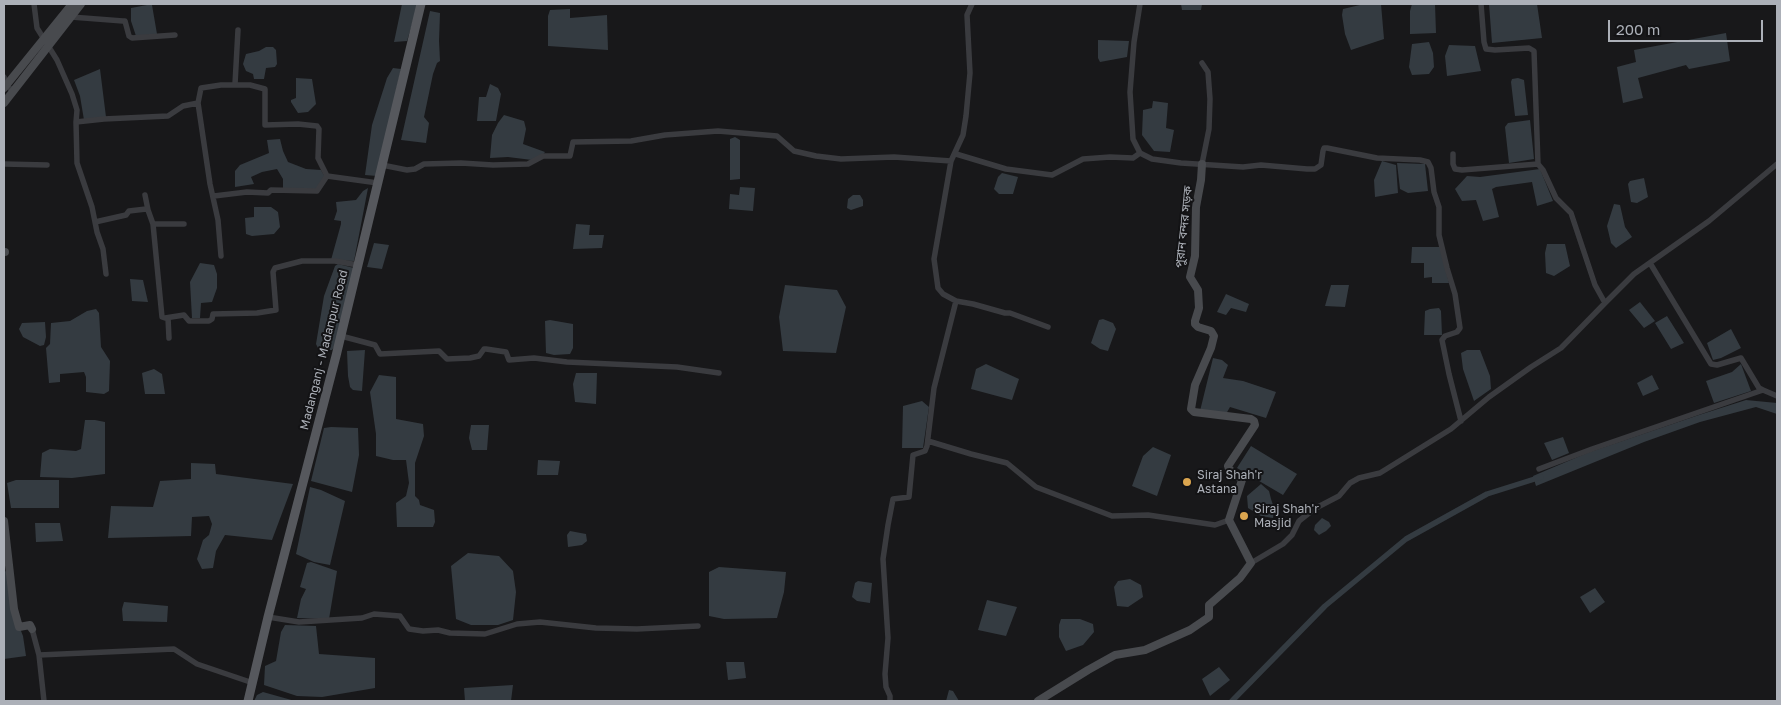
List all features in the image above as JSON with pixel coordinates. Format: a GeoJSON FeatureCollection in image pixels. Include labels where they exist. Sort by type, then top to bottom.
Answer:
{"type":"FeatureCollection","features":[{"type":"Feature","properties":{"kind":"main road","name":"Madanganj - Madanpur Road"},"geometry":{"type":"LineString","coordinates":[[248,701],[341,336],[422,4]]}},
{"type":"Feature","properties":{"kind":"street"},"geometry":{"type":"LineString","coordinates":[[34,4],[37,28],[72,94],[77,110],[77,163],[92,207],[103,249],[106,274]]}},
{"type":"Feature","properties":{"kind":"street"},"geometry":{"type":"LineString","coordinates":[[4,103],[72,4]]}},
{"type":"Feature","properties":{"kind":"street"},"geometry":{"type":"LineString","coordinates":[[13,91],[5,84],[81,4]]}},
{"type":"Feature","properties":{"kind":"street"},"geometry":{"type":"LineString","coordinates":[[972,4],[967,15],[970,73],[966,116],[963,135],[956,154],[951,161],[934,259],[938,288],[943,294],[956,302],[1010,313],[1048,327]]}},
{"type":"Feature","properties":{"kind":"street"},"geometry":{"type":"LineString","coordinates":[[1140,4],[1134,42],[1130,92],[1133,139],[1140,153],[1152,159],[1181,164],[1315,169],[1320,165],[1324,148],[1328,148],[1377,158],[1428,162],[1439,207],[1439,235],[1455,294],[1460,328],[1456,332],[1445,336],[1442,340],[1448,374],[1461,422]]}},
{"type":"Feature","properties":{"kind":"street"},"geometry":{"type":"LineString","coordinates":[[1481,4],[1486,49],[1529,48],[1534,51],[1538,164],[1543,170],[1556,198],[1571,213],[1593,278],[1606,303]]}},
{"type":"Feature","properties":{"kind":"street"},"geometry":{"type":"LineString","coordinates":[[70,17],[123,21],[130,37],[174,35]]}},
{"type":"Feature","properties":{"kind":"street"},"geometry":{"type":"LineString","coordinates":[[235,84],[238,30]]}},
{"type":"Feature","properties":{"kind":"street"},"geometry":{"type":"LineString","coordinates":[[1202,63],[1208,72],[1210,99],[1209,130],[1202,164]]}},
{"type":"Feature","properties":{"kind":"street"},"geometry":{"type":"LineString","coordinates":[[221,256],[214,196],[210,184],[198,103],[201,88],[235,84],[265,89],[265,125],[298,124],[318,126],[318,158],[327,176]]}},
{"type":"Feature","properties":{"kind":"street"},"geometry":{"type":"LineString","coordinates":[[76,122],[168,116],[183,106],[198,103]]}},
{"type":"Feature","properties":{"kind":"street"},"geometry":{"type":"LineString","coordinates":[[382,165],[406,170],[415,169],[424,164],[528,164],[543,156],[570,156],[572,142],[631,141],[665,135],[718,131],[777,136],[794,151],[816,156],[841,159],[894,157],[951,161]]}},
{"type":"Feature","properties":{"kind":"street"},"geometry":{"type":"LineString","coordinates":[[956,154],[1013,170],[1052,175],[1083,159],[1133,158],[1140,153]]}},
{"type":"Feature","properties":{"kind":"street"},"geometry":{"type":"LineString","coordinates":[[1454,154],[1453,164],[1455,169],[1462,170],[1538,164]]}},
{"type":"Feature","properties":{"kind":"street"},"geometry":{"type":"LineString","coordinates":[[4,164],[47,166]]}},
{"type":"Feature","properties":{"kind":"street","name":"পুরান বন্দর সড়ক"},"geometry":{"type":"LineString","coordinates":[[1202,164],[1196,207],[1195,256],[1190,277],[1198,290],[1199,308],[1195,324],[1198,327],[1212,331],[1214,336],[1211,348],[1195,385],[1191,409],[1194,412],[1251,419],[1254,421],[1254,425],[1228,466],[1242,480],[1229,520]]}},
{"type":"Feature","properties":{"kind":"street"},"geometry":{"type":"LineString","coordinates":[[1038,701],[1115,655],[1145,650],[1190,630],[1209,617],[1209,605],[1240,578],[1251,564],[1282,544],[1292,535],[1300,521],[1314,509],[1339,496],[1350,483],[1359,478],[1380,473],[1432,442],[1461,422],[1489,398],[1531,367],[1561,348],[1634,274],[1709,221],[1777,164]]}},
{"type":"Feature","properties":{"kind":"street"},"geometry":{"type":"LineString","coordinates":[[327,176],[378,183]]}},
{"type":"Feature","properties":{"kind":"street"},"geometry":{"type":"LineString","coordinates":[[214,196],[247,192],[268,193],[270,190],[317,191],[327,176]]}},
{"type":"Feature","properties":{"kind":"street"},"geometry":{"type":"LineString","coordinates":[[145,195],[153,224],[162,316],[168,318],[184,314],[189,321],[209,321],[212,319],[213,314],[257,313],[276,310],[273,272],[275,268],[302,261],[335,261],[358,265]]}},
{"type":"Feature","properties":{"kind":"street"},"geometry":{"type":"LineString","coordinates":[[95,222],[126,215],[129,211],[148,210]]}},
{"type":"Feature","properties":{"kind":"street"},"geometry":{"type":"LineString","coordinates":[[153,224],[184,224]]}},
{"type":"Feature","properties":{"kind":"street"},"geometry":{"type":"LineString","coordinates":[[1650,263],[1711,364],[1717,365],[1741,358],[1759,388],[1777,396]]}},
{"type":"Feature","properties":{"kind":"street"},"geometry":{"type":"LineString","coordinates":[[890,701],[885,674],[888,638],[883,559],[893,499],[909,497],[914,455],[925,451],[928,441],[934,388],[956,302]]}},
{"type":"Feature","properties":{"kind":"street"},"geometry":{"type":"LineString","coordinates":[[168,318],[169,338]]}},
{"type":"Feature","properties":{"kind":"street"},"geometry":{"type":"LineString","coordinates":[[341,336],[375,345],[380,354],[439,352],[447,359],[470,358],[479,356],[486,349],[506,352],[509,360],[534,358],[567,362],[677,367],[718,373]]}},
{"type":"Feature","properties":{"kind":"street"},"geometry":{"type":"LineString","coordinates":[[1539,469],[1763,390]]}},
{"type":"Feature","properties":{"kind":"street"},"geometry":{"type":"LineString","coordinates":[[928,441],[1007,463],[1036,487],[1112,516],[1148,515],[1215,525],[1229,520],[1251,564]]}},
{"type":"Feature","properties":{"kind":"street"},"geometry":{"type":"LineString","coordinates":[[4,520],[14,609],[19,627],[30,625],[32,629],[39,655],[44,701]]}},
{"type":"Feature","properties":{"kind":"street"},"geometry":{"type":"LineString","coordinates":[[268,618],[299,622],[362,618],[374,614],[400,616],[409,629],[485,634],[517,624],[540,622],[596,628],[629,629],[698,626]]}},
{"type":"Feature","properties":{"kind":"street"},"geometry":{"type":"LineString","coordinates":[[39,655],[174,649],[197,664],[253,682]]}},
{"type":"Feature","properties":{"kind":"shaded area"},"geometry":{"type":"Polygon","coordinates":[[[402,4],[418,4],[407,41],[394,42],[402,4]]]}},
{"type":"Feature","properties":{"kind":"shaded area"},"geometry":{"type":"Polygon","coordinates":[[[1181,4],[1202,4],[1201,10],[1182,10],[1181,4]]]}},
{"type":"Feature","properties":{"kind":"shaded area"},"geometry":{"type":"Polygon","coordinates":[[[1364,4],[1381,4],[1384,39],[1351,50],[1345,34],[1343,9],[1364,4]]]}},
{"type":"Feature","properties":{"kind":"shaded area"},"geometry":{"type":"Polygon","coordinates":[[[1412,4],[1435,4],[1436,33],[1410,34],[1410,11],[1412,4]]]}},
{"type":"Feature","properties":{"kind":"shaded area"},"geometry":{"type":"Polygon","coordinates":[[[1489,4],[1537,4],[1542,38],[1492,43],[1489,4]]]}},
{"type":"Feature","properties":{"kind":"shaded area"},"geometry":{"type":"Polygon","coordinates":[[[152,5],[157,34],[136,36],[131,21],[131,8],[152,5]]]}},
{"type":"Feature","properties":{"kind":"shaded area"},"geometry":{"type":"Polygon","coordinates":[[[570,9],[570,18],[607,15],[608,50],[548,46],[548,16],[550,10],[570,9]]]}},
{"type":"Feature","properties":{"kind":"shaded area"},"geometry":{"type":"Polygon","coordinates":[[[430,11],[440,13],[440,61],[437,63],[433,74],[424,117],[429,123],[426,143],[401,140],[430,11]]]}},
{"type":"Feature","properties":{"kind":"shaded area"},"geometry":{"type":"Polygon","coordinates":[[[1726,33],[1730,61],[1689,69],[1686,65],[1638,78],[1643,98],[1623,103],[1617,67],[1636,62],[1634,50],[1726,33]]]}},
{"type":"Feature","properties":{"kind":"shaded area"},"geometry":{"type":"Polygon","coordinates":[[[1098,40],[1129,41],[1127,57],[1100,62],[1098,58],[1098,40]]]}},
{"type":"Feature","properties":{"kind":"shaded area"},"geometry":{"type":"Polygon","coordinates":[[[1429,42],[1433,53],[1434,67],[1429,74],[1412,75],[1409,67],[1412,44],[1429,42]]]}},
{"type":"Feature","properties":{"kind":"shaded area"},"geometry":{"type":"Polygon","coordinates":[[[1449,45],[1475,46],[1481,71],[1447,76],[1445,56],[1449,45]]]}},
{"type":"Feature","properties":{"kind":"shaded area"},"geometry":{"type":"Polygon","coordinates":[[[266,47],[273,47],[276,50],[277,64],[275,67],[266,68],[264,79],[254,79],[253,74],[246,71],[243,64],[246,54],[266,47]]]}},
{"type":"Feature","properties":{"kind":"shaded area"},"geometry":{"type":"Polygon","coordinates":[[[393,68],[401,69],[377,176],[365,175],[372,125],[387,78],[393,68]]]}},
{"type":"Feature","properties":{"kind":"shaded area"},"geometry":{"type":"Polygon","coordinates":[[[100,69],[106,117],[84,120],[80,96],[74,80],[100,69]]]}},
{"type":"Feature","properties":{"kind":"shaded area"},"geometry":{"type":"Polygon","coordinates":[[[296,78],[312,79],[316,104],[308,112],[298,113],[291,102],[291,100],[296,98],[296,78]]]}},
{"type":"Feature","properties":{"kind":"shaded area"},"geometry":{"type":"Polygon","coordinates":[[[1512,79],[1524,80],[1528,115],[1515,116],[1511,82],[1512,79]]]}},
{"type":"Feature","properties":{"kind":"shaded area"},"geometry":{"type":"Polygon","coordinates":[[[490,84],[498,88],[501,94],[496,121],[477,121],[479,97],[486,97],[490,84]]]}},
{"type":"Feature","properties":{"kind":"shaded area"},"geometry":{"type":"Polygon","coordinates":[[[1153,101],[1168,103],[1166,128],[1174,130],[1170,152],[1154,151],[1142,135],[1143,110],[1152,108],[1153,101]]]}},
{"type":"Feature","properties":{"kind":"shaded area"},"geometry":{"type":"Polygon","coordinates":[[[504,115],[524,121],[526,129],[523,144],[545,152],[541,157],[532,160],[508,157],[490,158],[492,135],[504,115]]]}},
{"type":"Feature","properties":{"kind":"shaded area"},"geometry":{"type":"Polygon","coordinates":[[[1530,120],[1534,159],[1509,163],[1505,127],[1508,123],[1530,120]]]}},
{"type":"Feature","properties":{"kind":"shaded area"},"geometry":{"type":"Polygon","coordinates":[[[735,137],[740,140],[740,179],[730,180],[730,139],[735,137]]]}},
{"type":"Feature","properties":{"kind":"shaded area"},"geometry":{"type":"Polygon","coordinates":[[[280,139],[288,162],[306,169],[321,170],[325,177],[318,190],[283,189],[283,179],[277,169],[262,172],[251,177],[254,184],[235,187],[235,171],[240,165],[269,153],[267,140],[280,139]]]}},
{"type":"Feature","properties":{"kind":"shaded area"},"geometry":{"type":"Polygon","coordinates":[[[1382,161],[1396,165],[1398,193],[1375,197],[1374,180],[1382,161]]]}},
{"type":"Feature","properties":{"kind":"shaded area"},"geometry":{"type":"Polygon","coordinates":[[[1397,163],[1425,164],[1428,191],[1408,193],[1400,189],[1397,163]]]}},
{"type":"Feature","properties":{"kind":"shaded area"},"geometry":{"type":"Polygon","coordinates":[[[1540,169],[1553,201],[1537,206],[1532,182],[1496,187],[1492,189],[1499,217],[1483,221],[1476,200],[1462,201],[1455,189],[1467,176],[1480,177],[1540,169]]]}},
{"type":"Feature","properties":{"kind":"shaded area"},"geometry":{"type":"Polygon","coordinates":[[[1002,173],[1018,177],[1013,194],[999,194],[994,189],[998,177],[1002,173]]]}},
{"type":"Feature","properties":{"kind":"shaded area"},"geometry":{"type":"Polygon","coordinates":[[[1644,178],[1648,197],[1637,203],[1631,202],[1628,184],[1630,181],[1644,178]]]}},
{"type":"Feature","properties":{"kind":"shaded area"},"geometry":{"type":"Polygon","coordinates":[[[740,187],[755,188],[753,211],[729,209],[730,194],[739,195],[740,187]]]}},
{"type":"Feature","properties":{"kind":"shaded area"},"geometry":{"type":"Polygon","coordinates":[[[368,188],[354,261],[331,260],[341,224],[341,221],[334,220],[337,211],[336,202],[356,200],[368,188]]]}},
{"type":"Feature","properties":{"kind":"shaded area"},"geometry":{"type":"Polygon","coordinates":[[[853,195],[860,195],[863,200],[863,206],[851,210],[847,208],[848,199],[853,195]]]}},
{"type":"Feature","properties":{"kind":"shaded area"},"geometry":{"type":"Polygon","coordinates":[[[1614,204],[1620,205],[1625,227],[1632,237],[1616,248],[1611,243],[1607,226],[1614,204]]]}},
{"type":"Feature","properties":{"kind":"shaded area"},"geometry":{"type":"Polygon","coordinates":[[[254,207],[271,207],[278,212],[280,227],[274,234],[252,236],[246,234],[245,218],[254,217],[254,207]]]}},
{"type":"Feature","properties":{"kind":"shaded area"},"geometry":{"type":"Polygon","coordinates":[[[576,224],[590,225],[589,235],[604,235],[602,248],[573,249],[576,224]]]}},
{"type":"Feature","properties":{"kind":"shaded area"},"geometry":{"type":"Polygon","coordinates":[[[374,243],[389,245],[382,269],[367,267],[374,243]]]}},
{"type":"Feature","properties":{"kind":"shaded area"},"geometry":{"type":"Polygon","coordinates":[[[1547,244],[1565,244],[1570,266],[1554,276],[1546,273],[1545,253],[1547,244]]]}},
{"type":"Feature","properties":{"kind":"shaded area"},"geometry":{"type":"Polygon","coordinates":[[[1412,247],[1440,247],[1449,283],[1432,283],[1432,277],[1424,278],[1424,263],[1411,263],[1412,247]]]}},
{"type":"Feature","properties":{"kind":"shaded area"},"geometry":{"type":"Polygon","coordinates":[[[200,263],[214,265],[217,274],[217,288],[212,302],[201,303],[200,318],[192,318],[190,282],[200,263]]]}},
{"type":"Feature","properties":{"kind":"shaded area"},"geometry":{"type":"Polygon","coordinates":[[[338,264],[354,268],[335,346],[332,350],[328,350],[318,348],[316,344],[324,296],[335,266],[338,264]]]}},
{"type":"Feature","properties":{"kind":"shaded area"},"geometry":{"type":"Polygon","coordinates":[[[130,279],[143,280],[148,302],[132,301],[130,279]]]}},
{"type":"Feature","properties":{"kind":"shaded area"},"geometry":{"type":"Polygon","coordinates":[[[785,285],[837,290],[846,307],[836,353],[783,351],[779,317],[785,285]]]}},
{"type":"Feature","properties":{"kind":"shaded area"},"geometry":{"type":"Polygon","coordinates":[[[1331,285],[1349,285],[1345,307],[1325,306],[1331,285]]]}},
{"type":"Feature","properties":{"kind":"shaded area"},"geometry":{"type":"Polygon","coordinates":[[[1226,294],[1249,304],[1246,312],[1231,308],[1226,315],[1217,312],[1226,294]]]}},
{"type":"Feature","properties":{"kind":"shaded area"},"geometry":{"type":"Polygon","coordinates":[[[1640,302],[1655,321],[1644,328],[1629,310],[1640,302]]]}},
{"type":"Feature","properties":{"kind":"shaded area"},"geometry":{"type":"Polygon","coordinates":[[[1439,308],[1441,311],[1442,335],[1424,335],[1425,311],[1439,308]]]}},
{"type":"Feature","properties":{"kind":"shaded area"},"geometry":{"type":"Polygon","coordinates":[[[96,309],[99,313],[101,347],[110,361],[109,391],[104,394],[86,392],[84,372],[60,374],[60,382],[49,383],[46,348],[50,344],[51,323],[70,321],[87,311],[96,309]]]}},
{"type":"Feature","properties":{"kind":"shaded area"},"geometry":{"type":"Polygon","coordinates":[[[1667,316],[1684,343],[1671,349],[1655,323],[1667,316]]]}},
{"type":"Feature","properties":{"kind":"shaded area"},"geometry":{"type":"Polygon","coordinates":[[[1103,319],[1113,323],[1116,329],[1108,351],[1100,349],[1091,343],[1099,320],[1103,319]]]}},
{"type":"Feature","properties":{"kind":"shaded area"},"geometry":{"type":"Polygon","coordinates":[[[550,320],[573,324],[573,348],[570,354],[554,355],[546,353],[545,321],[550,320]]]}},
{"type":"Feature","properties":{"kind":"shaded area"},"geometry":{"type":"Polygon","coordinates":[[[45,322],[46,337],[44,345],[40,346],[23,337],[19,329],[22,323],[45,322]]]}},
{"type":"Feature","properties":{"kind":"shaded area"},"geometry":{"type":"Polygon","coordinates":[[[1731,329],[1741,348],[1713,360],[1707,343],[1731,329]]]}},
{"type":"Feature","properties":{"kind":"shaded area"},"geometry":{"type":"Polygon","coordinates":[[[365,350],[362,391],[353,390],[350,387],[348,376],[347,351],[365,350]]]}},
{"type":"Feature","properties":{"kind":"shaded area"},"geometry":{"type":"Polygon","coordinates":[[[1467,350],[1480,350],[1490,376],[1491,389],[1474,401],[1463,369],[1461,353],[1467,350]]]}},
{"type":"Feature","properties":{"kind":"shaded area"},"geometry":{"type":"Polygon","coordinates":[[[1213,358],[1222,360],[1228,365],[1223,378],[1243,381],[1276,392],[1266,418],[1230,407],[1226,414],[1200,411],[1213,358]]]}},
{"type":"Feature","properties":{"kind":"shaded area"},"geometry":{"type":"Polygon","coordinates":[[[986,364],[1019,379],[1012,400],[971,389],[976,369],[986,364]]]}},
{"type":"Feature","properties":{"kind":"shaded area"},"geometry":{"type":"Polygon","coordinates":[[[1741,364],[1751,391],[1714,403],[1706,381],[1732,372],[1741,364]]]}},
{"type":"Feature","properties":{"kind":"shaded area"},"geometry":{"type":"Polygon","coordinates":[[[154,369],[162,374],[165,394],[145,394],[142,373],[154,369]]]}},
{"type":"Feature","properties":{"kind":"shaded area"},"geometry":{"type":"Polygon","coordinates":[[[576,373],[597,373],[596,404],[575,402],[573,384],[576,373]]]}},
{"type":"Feature","properties":{"kind":"shaded area"},"geometry":{"type":"Polygon","coordinates":[[[379,375],[396,377],[396,419],[423,424],[424,436],[415,463],[415,496],[419,500],[420,505],[434,510],[435,522],[433,527],[397,527],[396,503],[406,496],[409,483],[406,460],[393,460],[376,456],[376,434],[370,392],[379,375]]]}},
{"type":"Feature","properties":{"kind":"shaded area"},"geometry":{"type":"Polygon","coordinates":[[[1652,375],[1659,389],[1643,396],[1637,383],[1652,375]]]}},
{"type":"Feature","properties":{"kind":"shaded area"},"geometry":{"type":"Polygon","coordinates":[[[1746,400],[1777,403],[1777,414],[1756,407],[1700,422],[1644,442],[1536,486],[1533,476],[1587,453],[1746,400]]]}},
{"type":"Feature","properties":{"kind":"shaded area"},"geometry":{"type":"Polygon","coordinates":[[[922,401],[929,407],[923,448],[902,448],[903,406],[922,401]]]}},
{"type":"Feature","properties":{"kind":"shaded area"},"geometry":{"type":"Polygon","coordinates":[[[85,420],[105,422],[105,474],[72,478],[40,477],[42,453],[50,449],[76,451],[81,449],[85,420]]]}},
{"type":"Feature","properties":{"kind":"shaded area"},"geometry":{"type":"Polygon","coordinates":[[[471,425],[489,425],[487,450],[472,450],[469,438],[471,425]]]}},
{"type":"Feature","properties":{"kind":"shaded area"},"geometry":{"type":"Polygon","coordinates":[[[324,428],[358,428],[359,455],[352,492],[311,481],[324,428]]]}},
{"type":"Feature","properties":{"kind":"shaded area"},"geometry":{"type":"Polygon","coordinates":[[[1563,437],[1569,453],[1552,460],[1544,443],[1563,437]]]}},
{"type":"Feature","properties":{"kind":"shaded area"},"geometry":{"type":"Polygon","coordinates":[[[1251,446],[1297,474],[1283,495],[1237,468],[1251,446]]]}},
{"type":"Feature","properties":{"kind":"shaded area"},"geometry":{"type":"Polygon","coordinates":[[[1153,447],[1171,455],[1157,496],[1132,486],[1143,456],[1153,447]]]}},
{"type":"Feature","properties":{"kind":"shaded area"},"geometry":{"type":"Polygon","coordinates":[[[538,460],[560,461],[558,475],[537,475],[538,460]]]}},
{"type":"Feature","properties":{"kind":"shaded area"},"geometry":{"type":"Polygon","coordinates":[[[191,463],[215,464],[216,474],[293,484],[272,540],[225,535],[216,551],[213,568],[202,569],[197,559],[203,540],[209,535],[212,524],[209,516],[192,517],[191,536],[108,538],[111,506],[153,507],[160,481],[191,479],[191,463]]]}},
{"type":"Feature","properties":{"kind":"shaded area"},"geometry":{"type":"Polygon","coordinates":[[[16,480],[59,480],[59,508],[11,508],[7,483],[16,480]]]}},
{"type":"Feature","properties":{"kind":"shaded area"},"geometry":{"type":"Polygon","coordinates":[[[1261,484],[1269,491],[1274,508],[1273,518],[1261,516],[1248,508],[1247,496],[1261,484]]]}},
{"type":"Feature","properties":{"kind":"shaded area"},"geometry":{"type":"Polygon","coordinates":[[[310,487],[345,501],[330,565],[314,562],[296,554],[310,487]]]}},
{"type":"Feature","properties":{"kind":"shaded area"},"geometry":{"type":"Polygon","coordinates":[[[1322,518],[1329,522],[1331,526],[1319,535],[1314,530],[1315,525],[1322,518]]]}},
{"type":"Feature","properties":{"kind":"shaded area"},"geometry":{"type":"Polygon","coordinates":[[[35,523],[60,523],[63,541],[36,542],[35,523]]]}},
{"type":"Feature","properties":{"kind":"shaded area"},"geometry":{"type":"Polygon","coordinates":[[[570,531],[586,534],[587,541],[582,545],[568,547],[567,535],[570,531]]]}},
{"type":"Feature","properties":{"kind":"shaded area"},"geometry":{"type":"Polygon","coordinates":[[[468,553],[499,556],[513,571],[516,592],[513,620],[498,625],[471,625],[456,619],[451,566],[468,553]]]}},
{"type":"Feature","properties":{"kind":"shaded area"},"geometry":{"type":"Polygon","coordinates":[[[311,562],[337,571],[329,619],[297,618],[301,599],[306,589],[300,587],[307,563],[311,562]]]}},
{"type":"Feature","properties":{"kind":"shaded area"},"geometry":{"type":"Polygon","coordinates":[[[719,567],[786,572],[784,592],[777,618],[724,619],[709,616],[709,572],[719,567]]]}},
{"type":"Feature","properties":{"kind":"shaded area"},"geometry":{"type":"Polygon","coordinates":[[[4,570],[11,576],[14,613],[23,636],[26,656],[4,659],[4,570]]]}},
{"type":"Feature","properties":{"kind":"shaded area"},"geometry":{"type":"Polygon","coordinates":[[[1130,579],[1141,585],[1143,597],[1128,607],[1117,606],[1114,587],[1118,581],[1130,579]]]}},
{"type":"Feature","properties":{"kind":"shaded area"},"geometry":{"type":"Polygon","coordinates":[[[858,581],[872,583],[870,603],[857,601],[852,597],[855,583],[858,581]]]}},
{"type":"Feature","properties":{"kind":"shaded area"},"geometry":{"type":"Polygon","coordinates":[[[1595,588],[1605,602],[1590,613],[1580,597],[1595,588]]]}},
{"type":"Feature","properties":{"kind":"shaded area"},"geometry":{"type":"Polygon","coordinates":[[[987,600],[1017,607],[1006,636],[978,630],[987,600]]]}},
{"type":"Feature","properties":{"kind":"shaded area"},"geometry":{"type":"Polygon","coordinates":[[[124,602],[168,606],[167,622],[123,621],[122,609],[124,602]]]}},
{"type":"Feature","properties":{"kind":"shaded area"},"geometry":{"type":"Polygon","coordinates":[[[1061,619],[1080,619],[1093,624],[1094,632],[1083,645],[1066,651],[1059,637],[1061,619]]]}},
{"type":"Feature","properties":{"kind":"shaded area"},"geometry":{"type":"Polygon","coordinates":[[[285,625],[316,626],[319,654],[375,658],[375,688],[322,697],[297,696],[264,685],[265,666],[276,661],[281,632],[285,625]]]}},
{"type":"Feature","properties":{"kind":"shaded area"},"geometry":{"type":"Polygon","coordinates":[[[726,662],[744,662],[746,678],[728,680],[726,662]]]}},
{"type":"Feature","properties":{"kind":"shaded area"},"geometry":{"type":"Polygon","coordinates":[[[1219,667],[1230,680],[1210,696],[1202,679],[1219,667]]]}},
{"type":"Feature","properties":{"kind":"shaded area"},"geometry":{"type":"Polygon","coordinates":[[[513,685],[511,701],[465,701],[464,688],[513,685]]]}},
{"type":"Feature","properties":{"kind":"shaded area"},"geometry":{"type":"Polygon","coordinates":[[[949,690],[953,691],[959,701],[946,701],[949,690]]]}},
{"type":"Feature","properties":{"kind":"shaded area"},"geometry":{"type":"Polygon","coordinates":[[[263,692],[295,701],[254,701],[257,695],[263,692]]]}},
{"type":"Feature","properties":{"kind":"waterway"},"geometry":{"type":"LineString","coordinates":[[1232,701],[1325,606],[1406,539],[1487,494],[1541,477]]}},
{"type":"Feature","properties":{"kind":"place","name":"Siraj Shah'r Astana"},"geometry":{"type":"Point","coordinates":[1187,482]}},
{"type":"Feature","properties":{"kind":"place","name":"Siraj Shah'r Masjid"},"geometry":{"type":"Point","coordinates":[1244,516]}}]}
